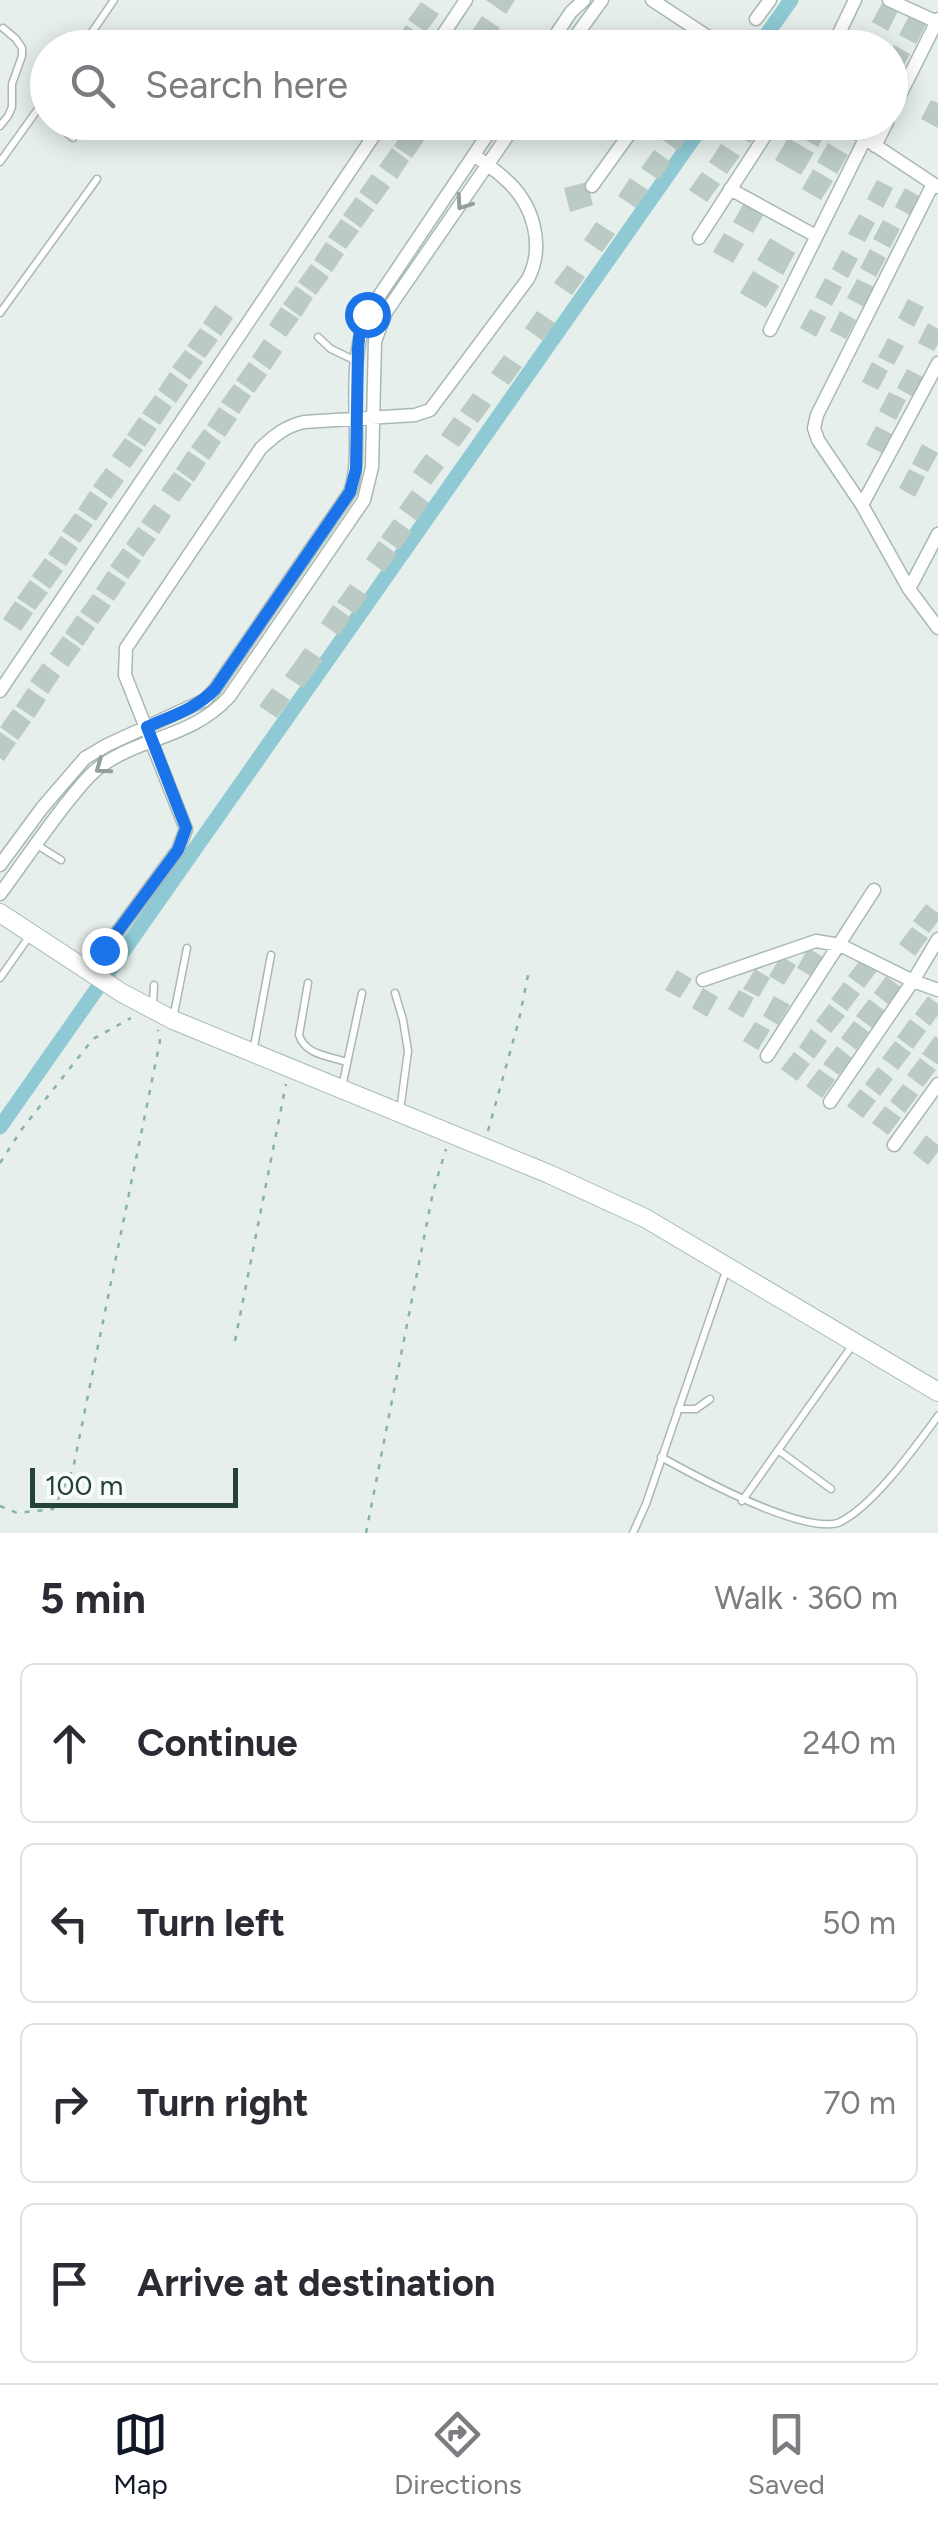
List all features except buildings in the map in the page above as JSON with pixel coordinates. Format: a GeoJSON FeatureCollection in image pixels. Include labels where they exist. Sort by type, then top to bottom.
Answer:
{"type":"FeatureCollection","features":[{"type":"Feature","properties":{"kind":"street"},"geometry":{"type":"LineString","coordinates":[[446,30],[466,0]]}},
{"type":"Feature","properties":{"kind":"street"},"geometry":{"type":"LineString","coordinates":[[560,30],[584,0]]}},
{"type":"Feature","properties":{"kind":"street"},"geometry":{"type":"LineString","coordinates":[[580,30],[602,0]]}},
{"type":"Feature","properties":{"kind":"street"},"geometry":{"type":"LineString","coordinates":[[756,20],[770,0]]}},
{"type":"Feature","properties":{"kind":"street"},"geometry":{"type":"LineString","coordinates":[[841,30],[855,0]]}},
{"type":"Feature","properties":{"kind":"street"},"geometry":{"type":"LineString","coordinates":[[888,0],[937,21],[908,80]]}},
{"type":"Feature","properties":{"kind":"street"},"geometry":{"type":"LineString","coordinates":[[662,3],[698,30]]}},
{"type":"Feature","properties":{"kind":"street"},"geometry":{"type":"LineString","coordinates":[[0,690],[371,140]]}},
{"type":"Feature","properties":{"kind":"street"},"geometry":{"type":"LineString","coordinates":[[0,865],[85,758],[193,707],[215,689],[350,492],[356,469],[360,330],[484,140]]}},
{"type":"Feature","properties":{"kind":"street"},"geometry":{"type":"LineString","coordinates":[[0,894],[90,774],[116,756],[203,721],[229,697],[364,500],[372,467],[374,341],[386,312],[505,140]]}},
{"type":"Feature","properties":{"kind":"street"},"geometry":{"type":"LineString","coordinates":[[592,186],[625,140]]}},
{"type":"Feature","properties":{"kind":"street"},"geometry":{"type":"LineString","coordinates":[[699,238],[762,140]]}},
{"type":"Feature","properties":{"kind":"street"},"geometry":{"type":"LineString","coordinates":[[867,140],[936,185],[814,422],[818,440],[938,628]]}},
{"type":"Feature","properties":{"kind":"street"},"geometry":{"type":"LineString","coordinates":[[770,330],[816,236],[870,142]]}},
{"type":"Feature","properties":{"kind":"street"},"geometry":{"type":"LineString","coordinates":[[104,950],[184,840],[186,828],[125,675],[126,648],[261,448],[290,425],[422,414],[430,410],[528,279],[534,267],[535,230],[530,213],[508,181],[474,155]]}},
{"type":"Feature","properties":{"kind":"street"},"geometry":{"type":"LineString","coordinates":[[730,190],[816,236]]}},
{"type":"Feature","properties":{"kind":"street"},"geometry":{"type":"LineString","coordinates":[[862,505],[938,364]]}},
{"type":"Feature","properties":{"kind":"street"},"geometry":{"type":"LineString","coordinates":[[909,588],[938,534]]}},
{"type":"Feature","properties":{"kind":"street"},"geometry":{"type":"LineString","coordinates":[[42,808],[54,818]]}},
{"type":"Feature","properties":{"kind":"street"},"geometry":{"type":"LineString","coordinates":[[767,1056],[874,890]]}},
{"type":"Feature","properties":{"kind":"street"},"geometry":{"type":"LineString","coordinates":[[0,913],[153,1011],[549,1174],[645,1218],[938,1392]]}},
{"type":"Feature","properties":{"kind":"street"},"geometry":{"type":"LineString","coordinates":[[830,1102],[938,939]]}},
{"type":"Feature","properties":{"kind":"street"},"geometry":{"type":"LineString","coordinates":[[703,980],[816,941],[840,945],[938,990]]}},
{"type":"Feature","properties":{"kind":"street"},"geometry":{"type":"LineString","coordinates":[[894,1146],[938,1084]]}},
{"type":"Feature","properties":{"kind":"lane"},"geometry":{"type":"LineString","coordinates":[[92,30],[114,0]]}},
{"type":"Feature","properties":{"kind":"lane"},"geometry":{"type":"LineString","coordinates":[[0,126],[12,107],[12,84],[22,56],[16,39],[2,28]]}},
{"type":"Feature","properties":{"kind":"lane"},"geometry":{"type":"LineString","coordinates":[[0,162],[30,120]]}},
{"type":"Feature","properties":{"kind":"lane"},"geometry":{"type":"LineString","coordinates":[[0,313],[97,179]]}},
{"type":"Feature","properties":{"kind":"lane"},"geometry":{"type":"LineString","coordinates":[[318,337],[357,362]]}},
{"type":"Feature","properties":{"kind":"lane"},"geometry":{"type":"LineString","coordinates":[[36,844],[61,860]]}},
{"type":"Feature","properties":{"kind":"lane"},"geometry":{"type":"LineString","coordinates":[[0,978],[31,934]]}},
{"type":"Feature","properties":{"kind":"lane"},"geometry":{"type":"LineString","coordinates":[[173,1020],[188,948]]}},
{"type":"Feature","properties":{"kind":"lane"},"geometry":{"type":"LineString","coordinates":[[253,1053],[271,955]]}},
{"type":"Feature","properties":{"kind":"lane"},"geometry":{"type":"LineString","coordinates":[[308,984],[300,1042],[312,1051],[347,1062]]}},
{"type":"Feature","properties":{"kind":"lane"},"geometry":{"type":"LineString","coordinates":[[153,1011],[154,985]]}},
{"type":"Feature","properties":{"kind":"lane"},"geometry":{"type":"LineString","coordinates":[[342,1088],[362,992]]}},
{"type":"Feature","properties":{"kind":"lane"},"geometry":{"type":"LineString","coordinates":[[395,993],[408,1051],[400,1112]]}},
{"type":"Feature","properties":{"kind":"lane"},"geometry":{"type":"LineString","coordinates":[[632,1533],[646,1504],[728,1268]]}},
{"type":"Feature","properties":{"kind":"lane"},"geometry":{"type":"LineString","coordinates":[[742,1500],[854,1343]]}},
{"type":"Feature","properties":{"kind":"lane"},"geometry":{"type":"LineString","coordinates":[[678,1409],[696,1409],[710,1399]]}},
{"type":"Feature","properties":{"kind":"lane"},"geometry":{"type":"LineString","coordinates":[[661,1457],[742,1500],[820,1527],[854,1514],[886,1482],[938,1416]]}},
{"type":"Feature","properties":{"kind":"lane"},"geometry":{"type":"LineString","coordinates":[[778,1450],[831,1489]]}},
{"type":"Feature","properties":{"kind":"path"},"geometry":{"type":"LineString","coordinates":[[484,1147],[528,975]]}},
{"type":"Feature","properties":{"kind":"path"},"geometry":{"type":"LineString","coordinates":[[0,1163],[93,1039],[127,1019],[153,1011],[160,1041],[73,1469],[54,1509],[16,1512],[0,1506]]}},
{"type":"Feature","properties":{"kind":"path"},"geometry":{"type":"LineString","coordinates":[[235,1340],[289,1068]]}},
{"type":"Feature","properties":{"kind":"path"},"geometry":{"type":"LineString","coordinates":[[366,1533],[433,1192],[450,1133]]}},
{"type":"Feature","properties":{"kind":"waterway"},"geometry":{"type":"LineString","coordinates":[[770,30],[791,0]]}},
{"type":"Feature","properties":{"kind":"waterway"},"geometry":{"type":"LineString","coordinates":[[0,1127],[692,140]]}},
{"type":"Feature","properties":{"kind":"route"},"geometry":{"type":"LineString","coordinates":[[104,950],[184,840],[183,817],[147,727],[193,707],[215,689],[350,492],[356,469],[358,348],[367,314]]}}]}
